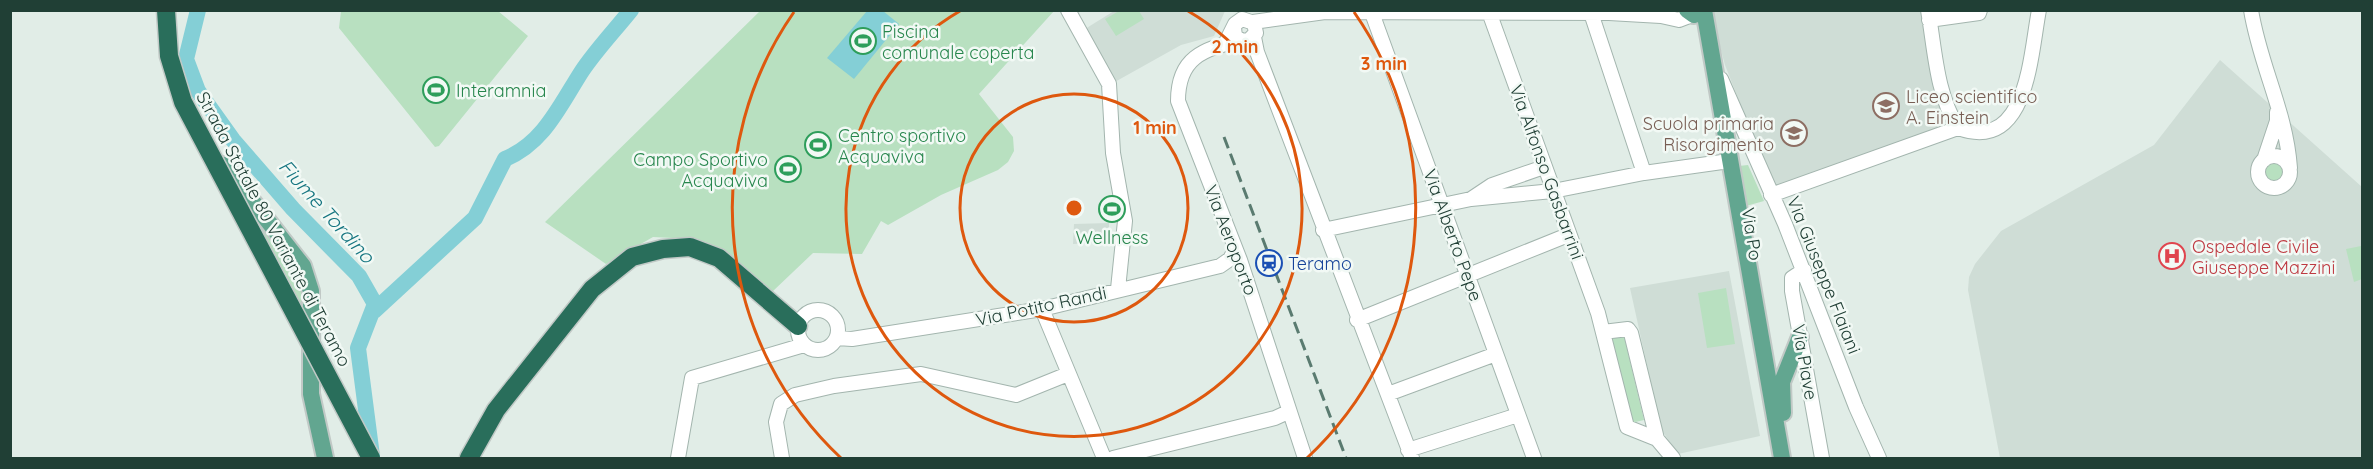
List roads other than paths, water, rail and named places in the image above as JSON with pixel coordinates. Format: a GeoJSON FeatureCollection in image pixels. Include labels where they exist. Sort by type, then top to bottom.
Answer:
{"type":"FeatureCollection","features":[{"type":"Feature","properties":{"kind":"highway","name":"Strada Statale 80 Variante di Teramo"},"geometry":{"type":"LineString","coordinates":[[166,10],[169,56],[183,102],[371,459]]}},
{"type":"Feature","properties":{"kind":"highway"},"geometry":{"type":"LineString","coordinates":[[469,459],[496,410],[592,289],[632,257],[663,249],[690,247],[719,258],[798,326]]}},
{"type":"Feature","properties":{"kind":"main road"},"geometry":{"type":"LineString","coordinates":[[1693,12],[1709,62]]}},
{"type":"Feature","properties":{"kind":"main road","name":"Via Po"},"geometry":{"type":"LineString","coordinates":[[1709,62],[1726,101],[1746,266],[1779,413],[1783,459]]}},
{"type":"Feature","properties":{"kind":"main road","name":"Via Po"},"geometry":{"type":"LineString","coordinates":[[1709,62],[1737,267],[1751,329],[1773,459]]}},
{"type":"Feature","properties":{"kind":"main road"},"geometry":{"type":"LineString","coordinates":[[224,165],[303,266],[311,291],[310,394],[325,459]]}},
{"type":"Feature","properties":{"kind":"main road"},"geometry":{"type":"LineString","coordinates":[[1751,329],[1757,338],[1770,411],[1779,413],[1782,381],[1800,337]]}},
{"type":"Feature","properties":{"kind":"street"},"geometry":{"type":"LineString","coordinates":[[1068,10],[1109,84],[1113,153],[1125,221],[1118,289]]}},
{"type":"Feature","properties":{"kind":"street"},"geometry":{"type":"LineString","coordinates":[[1980,10],[1979,13],[1928,15],[1940,83],[1950,114],[1958,128],[1971,133],[1988,133],[2007,122],[2020,104],[2039,10]]}},
{"type":"Feature","properties":{"kind":"street"},"geometry":{"type":"LineString","coordinates":[[2252,10],[2259,49],[2277,98],[2288,137],[2290,168],[2286,183],[2272,187],[2260,178],[2260,167],[2277,121],[2277,98]]}},
{"type":"Feature","properties":{"kind":"street","name":"Via Aeroporto"},"geometry":{"type":"LineString","coordinates":[[1305,459],[1235,250],[1178,101],[1182,73],[1190,60],[1202,52],[1225,44],[1246,24],[1325,12],[1653,14],[1679,20],[1693,12]]}},
{"type":"Feature","properties":{"kind":"street","name":"Via Alfonso Gasbarrini"},"geometry":{"type":"LineString","coordinates":[[1489,12],[1568,235],[1583,271],[1603,332],[1627,427],[1657,439]]}},
{"type":"Feature","properties":{"kind":"street","name":"Via Alberto Pepe"},"geometry":{"type":"LineString","coordinates":[[1372,13],[1534,459]]}},
{"type":"Feature","properties":{"kind":"street"},"geometry":{"type":"LineString","coordinates":[[1590,13],[1644,173]]}},
{"type":"Feature","properties":{"kind":"street"},"geometry":{"type":"LineString","coordinates":[[1246,24],[1410,454],[1518,415]]}},
{"type":"Feature","properties":{"kind":"street","name":"Via Giuseppe Flaiani"},"geometry":{"type":"LineString","coordinates":[[1726,101],[1804,270],[1856,407],[1879,459]]}},
{"type":"Feature","properties":{"kind":"street"},"geometry":{"type":"LineString","coordinates":[[1771,195],[1958,128]]}},
{"type":"Feature","properties":{"kind":"street"},"geometry":{"type":"LineString","coordinates":[[2264,160],[2277,156],[2285,160],[2290,168]]}},
{"type":"Feature","properties":{"kind":"street"},"geometry":{"type":"LineString","coordinates":[[1323,230],[1471,199],[1553,191],[1644,173],[1722,162]]}},
{"type":"Feature","properties":{"kind":"street"},"geometry":{"type":"LineString","coordinates":[[1471,199],[1492,185],[1544,167]]}},
{"type":"Feature","properties":{"kind":"street"},"geometry":{"type":"LineString","coordinates":[[1357,320],[1466,274],[1568,235]]}},
{"type":"Feature","properties":{"kind":"street","name":"Via Potito Randi"},"geometry":{"type":"LineString","coordinates":[[837,338],[852,339],[1042,309],[1220,266],[1230,259],[1235,250]]}},
{"type":"Feature","properties":{"kind":"street","name":"Via Piave"},"geometry":{"type":"LineString","coordinates":[[1804,270],[1792,278],[1822,459]]}},
{"type":"Feature","properties":{"kind":"street"},"geometry":{"type":"LineString","coordinates":[[1042,309],[1104,459]]}},
{"type":"Feature","properties":{"kind":"street"},"geometry":{"type":"LineString","coordinates":[[678,459],[692,378],[804,345],[822,350],[833,344],[837,338],[838,325],[831,314],[818,310],[805,315],[798,326],[798,333],[804,345]]}},
{"type":"Feature","properties":{"kind":"street","name":"Via Alfonso Gasbarrini"},"geometry":{"type":"LineString","coordinates":[[1603,332],[1621,328],[1628,329],[1631,333],[1657,439],[1673,459]]}},
{"type":"Feature","properties":{"kind":"street"},"geometry":{"type":"LineString","coordinates":[[1388,394],[1496,354]]}},
{"type":"Feature","properties":{"kind":"street"},"geometry":{"type":"LineString","coordinates":[[782,459],[776,422],[781,404],[795,395],[834,386],[921,374],[1016,395],[1068,374]]}},
{"type":"Feature","properties":{"kind":"street"},"geometry":{"type":"LineString","coordinates":[[1113,459],[1281,417],[1288,412]]}},
{"type":"Feature","properties":{"kind":"water","name":"Piscina comunale coperta"},"geometry":{"type":"Polygon","coordinates":[[[867,11],[883,11],[899,24],[854,79],[827,58],[867,11]]]}},
{"type":"Feature","properties":{"kind":"waterway","name":"Fiume Tordino"},"geometry":{"type":"LineString","coordinates":[[198,10],[186,59],[198,91],[233,140],[293,209],[359,276],[375,304],[358,348],[372,456]]}},
{"type":"Feature","properties":{"kind":"waterway"},"geometry":{"type":"LineString","coordinates":[[374,311],[475,218],[505,159],[519,152],[541,133],[587,63],[631,10]]}},
{"type":"Feature","properties":{"kind":"railway"},"geometry":{"type":"LineString","coordinates":[[1224,137],[1346,458]]}},
{"type":"Feature","properties":{"kind":"place","name":"Piscina comunale coperta"},"geometry":{"type":"Point","coordinates":[863,41]}},
{"type":"Feature","properties":{"kind":"place","name":"Interamnia"},"geometry":{"type":"Point","coordinates":[436,90]}},
{"type":"Feature","properties":{"kind":"place","name":"Liceo scientifico A. Einstein"},"geometry":{"type":"Point","coordinates":[1886,106]}},
{"type":"Feature","properties":{"kind":"place","name":"Scuola primaria Risorgimento"},"geometry":{"type":"Point","coordinates":[1794,133]}},
{"type":"Feature","properties":{"kind":"place","name":"Centro sportivo Acquaviva"},"geometry":{"type":"Point","coordinates":[818,145]}},
{"type":"Feature","properties":{"kind":"place","name":"Campo Sportivo Acquaviva"},"geometry":{"type":"Point","coordinates":[788,169]}},
{"type":"Feature","properties":{"kind":"place","name":"Wellness"},"geometry":{"type":"Point","coordinates":[1112,209]}},
{"type":"Feature","properties":{"kind":"place","name":"Ospedale Civile Giuseppe Mazzini"},"geometry":{"type":"Point","coordinates":[2172,256]}},
{"type":"Feature","properties":{"kind":"place","name":"Teramo"},"geometry":{"type":"Point","coordinates":[1269,263]}}]}
